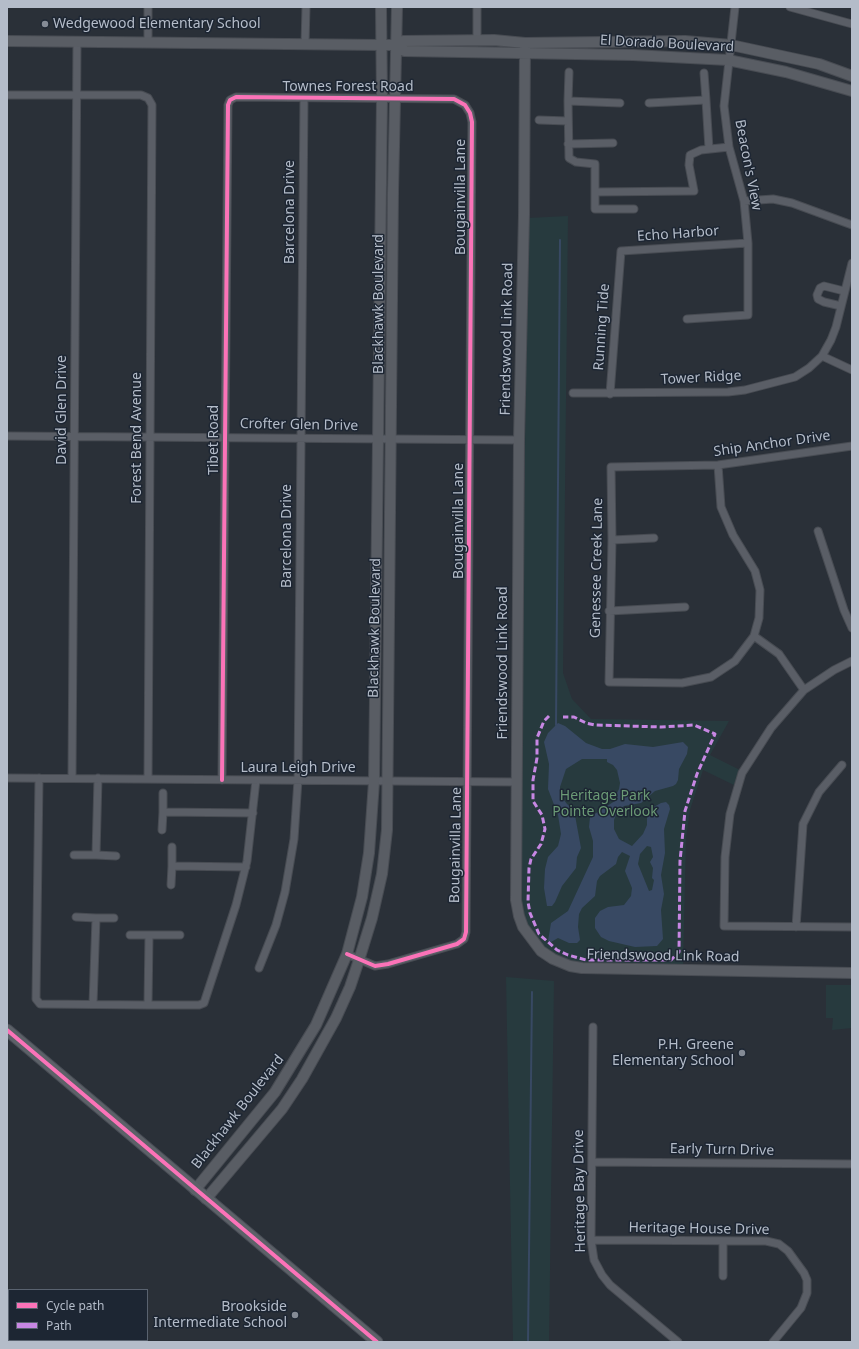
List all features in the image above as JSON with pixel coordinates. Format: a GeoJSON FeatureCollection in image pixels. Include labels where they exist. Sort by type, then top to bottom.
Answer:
{"type":"FeatureCollection","features":[{"type":"Feature","properties":{"kind":"main road","name":"Blackhawk Boulevard"},"geometry":{"type":"LineString","coordinates":[[195,1190],[275,1092],[316,1025],[348,954],[362,897],[369,853],[374,782],[382,98],[380,45],[381,7]]}},
{"type":"Feature","properties":{"kind":"main road","name":"Blackhawk Boulevard"},"geometry":{"type":"LineString","coordinates":[[206,1199],[253,1146],[282,1110],[317,1054],[350,987],[372,918],[382,874],[387,830],[388,781],[393,193],[395,98],[399,45],[397,7]]}},
{"type":"Feature","properties":{"kind":"main road"},"geometry":{"type":"LineString","coordinates":[[399,45],[403,40],[525,42]]}},
{"type":"Feature","properties":{"kind":"main road"},"geometry":{"type":"LineString","coordinates":[[7,41],[399,45]]}},
{"type":"Feature","properties":{"kind":"main road","name":"El Dorado Boulevard"},"geometry":{"type":"LineString","coordinates":[[525,42],[685,41],[731,45],[819,64],[851,75]]}},
{"type":"Feature","properties":{"kind":"main road","name":"Friendswood Link Road"},"geometry":{"type":"LineString","coordinates":[[525,42],[524,215],[518,440],[516,782],[516,900],[523,927],[531,940],[541,951],[553,959],[570,966],[593,970],[852,973]]}},
{"type":"Feature","properties":{"kind":"main road"},"geometry":{"type":"LineString","coordinates":[[399,45],[404,51],[524,54]]}},
{"type":"Feature","properties":{"kind":"main road","name":"El Dorado Boulevard"},"geometry":{"type":"LineString","coordinates":[[524,54],[633,54],[728,60],[786,72],[849,90]]}},
{"type":"Feature","properties":{"kind":"main road"},"geometry":{"type":"LineString","coordinates":[[849,90],[851,75]]}},
{"type":"Feature","properties":{"kind":"main road"},"geometry":{"type":"LineString","coordinates":[[380,192],[393,193]]}},
{"type":"Feature","properties":{"kind":"main road"},"geometry":{"type":"LineString","coordinates":[[379,270],[393,271]]}},
{"type":"Feature","properties":{"kind":"main road"},"geometry":{"type":"LineString","coordinates":[[378,350],[392,350]]}},
{"type":"Feature","properties":{"kind":"main road"},"geometry":{"type":"LineString","coordinates":[[376,544],[390,544]]}},
{"type":"Feature","properties":{"kind":"main road"},"geometry":{"type":"LineString","coordinates":[[375,624],[390,624]]}},
{"type":"Feature","properties":{"kind":"main road"},"geometry":{"type":"LineString","coordinates":[[7,1030],[377,1342]]}},
{"type":"Feature","properties":{"kind":"main road"},"geometry":{"type":"LineString","coordinates":[[304,1046],[317,1054]]}},
{"type":"Feature","properties":{"kind":"main road"},"geometry":{"type":"LineString","coordinates":[[241,1135],[253,1146]]}},
{"type":"Feature","properties":{"kind":"street"},"geometry":{"type":"LineString","coordinates":[[148,7],[148,43]]}},
{"type":"Feature","properties":{"kind":"street"},"geometry":{"type":"LineString","coordinates":[[305,44],[306,7]]}},
{"type":"Feature","properties":{"kind":"street"},"geometry":{"type":"LineString","coordinates":[[477,7],[477,41]]}},
{"type":"Feature","properties":{"kind":"street","name":"Beacon's View"},"geometry":{"type":"LineString","coordinates":[[687,318],[748,315],[748,243],[744,201],[729,146],[724,106],[735,7]]}},
{"type":"Feature","properties":{"kind":"street"},"geometry":{"type":"LineString","coordinates":[[790,7],[852,24]]}},
{"type":"Feature","properties":{"kind":"street","name":"David Glen Drive"},"geometry":{"type":"LineString","coordinates":[[72,778],[77,42]]}},
{"type":"Feature","properties":{"kind":"street"},"geometry":{"type":"LineString","coordinates":[[569,72],[569,158],[576,162],[595,164],[595,209],[634,209]]}},
{"type":"Feature","properties":{"kind":"street"},"geometry":{"type":"LineString","coordinates":[[704,73],[709,149]]}},
{"type":"Feature","properties":{"kind":"street"},"geometry":{"type":"LineString","coordinates":[[7,95],[77,94]]}},
{"type":"Feature","properties":{"kind":"street","name":"Forest Bend Avenue"},"geometry":{"type":"LineString","coordinates":[[77,94],[141,95],[148,98],[152,105],[148,779]]}},
{"type":"Feature","properties":{"kind":"street","name":"Townes Forest Road"},"geometry":{"type":"LineString","coordinates":[[230,100],[236,97],[454,98],[465,105]]}},
{"type":"Feature","properties":{"kind":"street","name":"Barcelona Drive"},"geometry":{"type":"LineString","coordinates":[[259,968],[276,925],[285,892],[294,839],[298,780],[304,98]]}},
{"type":"Feature","properties":{"kind":"street","name":"Tibet Road"},"geometry":{"type":"LineString","coordinates":[[222,780],[228,105],[230,100]]}},
{"type":"Feature","properties":{"kind":"street"},"geometry":{"type":"LineString","coordinates":[[648,103],[706,100]]}},
{"type":"Feature","properties":{"kind":"street"},"geometry":{"type":"LineString","coordinates":[[568,101],[620,103]]}},
{"type":"Feature","properties":{"kind":"street","name":"Bougainvilla Lane"},"geometry":{"type":"LineString","coordinates":[[359,960],[375,966],[388,964],[452,946],[464,939],[466,932],[472,122],[470,113],[465,105]]}},
{"type":"Feature","properties":{"kind":"street"},"geometry":{"type":"LineString","coordinates":[[539,120],[568,121]]}},
{"type":"Feature","properties":{"kind":"street"},"geometry":{"type":"LineString","coordinates":[[568,144],[612,144]]}},
{"type":"Feature","properties":{"kind":"street"},"geometry":{"type":"LineString","coordinates":[[595,192],[694,191],[689,165],[690,155],[709,149],[729,146]]}},
{"type":"Feature","properties":{"kind":"street"},"geometry":{"type":"LineString","coordinates":[[744,201],[773,199],[792,203],[852,225]]}},
{"type":"Feature","properties":{"kind":"street","name":"Echo Harbor"},"geometry":{"type":"LineString","coordinates":[[620,262],[621,251],[748,243]]}},
{"type":"Feature","properties":{"kind":"street","name":"Running Tide"},"geometry":{"type":"LineString","coordinates":[[610,394],[620,262]]}},
{"type":"Feature","properties":{"kind":"street"},"geometry":{"type":"LineString","coordinates":[[852,263],[836,327],[822,356],[852,370]]}},
{"type":"Feature","properties":{"kind":"street"},"geometry":{"type":"LineString","coordinates":[[841,306],[824,302],[818,299],[817,295],[820,288],[824,286],[844,291]]}},
{"type":"Feature","properties":{"kind":"street","name":"Tower Ridge"},"geometry":{"type":"LineString","coordinates":[[574,393],[610,394],[728,392],[745,390],[795,377],[809,368],[822,356]]}},
{"type":"Feature","properties":{"kind":"street","name":"Crofter Glen Drive"},"geometry":{"type":"LineString","coordinates":[[7,436],[301,437],[518,440]]}},
{"type":"Feature","properties":{"kind":"street","name":"Ship Anchor Drive"},"geometry":{"type":"LineString","coordinates":[[624,468],[718,466],[852,446]]}},
{"type":"Feature","properties":{"kind":"street"},"geometry":{"type":"LineString","coordinates":[[718,466],[721,507],[733,535],[755,571],[760,590],[759,618],[754,636],[779,654],[804,690]]}},
{"type":"Feature","properties":{"kind":"street","name":"Genessee Creek Lane"},"geometry":{"type":"LineString","coordinates":[[624,468],[611,468],[612,540],[609,612],[609,682],[682,683],[711,677],[735,662],[754,636]]}},
{"type":"Feature","properties":{"kind":"street"},"geometry":{"type":"LineString","coordinates":[[818,531],[844,610],[852,628]]}},
{"type":"Feature","properties":{"kind":"street"},"geometry":{"type":"LineString","coordinates":[[612,540],[654,538]]}},
{"type":"Feature","properties":{"kind":"street"},"geometry":{"type":"LineString","coordinates":[[609,612],[685,608]]}},
{"type":"Feature","properties":{"kind":"street"},"geometry":{"type":"LineString","coordinates":[[852,661],[834,670],[804,690],[772,728],[742,773],[729,822],[724,857],[724,926],[852,927]]}},
{"type":"Feature","properties":{"kind":"street"},"geometry":{"type":"LineString","coordinates":[[796,927],[803,824],[819,792],[842,765]]}},
{"type":"Feature","properties":{"kind":"street","name":"Laura Leigh Drive"},"geometry":{"type":"LineString","coordinates":[[7,778],[468,783],[516,782]]}},
{"type":"Feature","properties":{"kind":"street"},"geometry":{"type":"LineString","coordinates":[[39,778],[36,999],[40,1004],[148,1005],[199,1005],[204,1003],[236,905],[246,867],[256,780]]}},
{"type":"Feature","properties":{"kind":"street"},"geometry":{"type":"LineString","coordinates":[[96,855],[98,778]]}},
{"type":"Feature","properties":{"kind":"street"},"geometry":{"type":"LineString","coordinates":[[162,830],[163,793]]}},
{"type":"Feature","properties":{"kind":"street"},"geometry":{"type":"LineString","coordinates":[[162,812],[253,812]]}},
{"type":"Feature","properties":{"kind":"street"},"geometry":{"type":"LineString","coordinates":[[171,884],[172,847]]}},
{"type":"Feature","properties":{"kind":"street"},"geometry":{"type":"LineString","coordinates":[[74,855],[116,856]]}},
{"type":"Feature","properties":{"kind":"street"},"geometry":{"type":"LineString","coordinates":[[172,866],[246,867]]}},
{"type":"Feature","properties":{"kind":"street"},"geometry":{"type":"LineString","coordinates":[[76,917],[114,918]]}},
{"type":"Feature","properties":{"kind":"street"},"geometry":{"type":"LineString","coordinates":[[93,1004],[96,918]]}},
{"type":"Feature","properties":{"kind":"street"},"geometry":{"type":"LineString","coordinates":[[130,935],[180,935]]}},
{"type":"Feature","properties":{"kind":"street"},"geometry":{"type":"LineString","coordinates":[[148,1005],[149,935]]}},
{"type":"Feature","properties":{"kind":"street"},"geometry":{"type":"LineString","coordinates":[[348,954],[359,960]]}},
{"type":"Feature","properties":{"kind":"street","name":"Heritage Bay Drive"},"geometry":{"type":"LineString","coordinates":[[593,1027],[591,1240],[594,1260],[602,1276],[610,1285],[678,1342]]}},
{"type":"Feature","properties":{"kind":"street","name":"Early Turn Drive"},"geometry":{"type":"LineString","coordinates":[[592,1162],[852,1164]]}},
{"type":"Feature","properties":{"kind":"street","name":"Heritage House Drive"},"geometry":{"type":"LineString","coordinates":[[591,1240],[773,1242],[788,1251],[804,1273],[807,1280],[807,1293],[801,1308],[774,1342]]}},
{"type":"Feature","properties":{"kind":"street"},"geometry":{"type":"LineString","coordinates":[[723,1241],[723,1276]]}},
{"type":"Feature","properties":{"kind":"green space","name":"Heritage Park Pointe Overlook"},"geometry":{"type":"Polygon","coordinates":[[[568,216],[563,673],[572,699],[591,719],[729,721],[710,755],[740,770],[734,785],[703,770],[690,810],[686,838],[683,967],[587,966],[559,958],[545,949],[525,924],[519,900],[528,218],[568,216]]]}},
{"type":"Feature","properties":{"kind":"green space"},"geometry":{"type":"Polygon","coordinates":[[[506,977],[554,981],[549,1342],[513,1342],[506,977]]]}},
{"type":"Feature","properties":{"kind":"green space"},"geometry":{"type":"Polygon","coordinates":[[[826,985],[852,985],[852,1028],[832,1030],[833,1018],[826,1018],[826,985]]]}},
{"type":"Feature","properties":{"kind":"water"},"geometry":{"type":"Polygon","coordinates":[[[558,723],[565,726],[586,743],[602,749],[610,749],[625,744],[653,747],[683,742],[688,747],[687,754],[679,769],[676,784],[655,791],[641,803],[624,806],[617,812],[614,820],[614,829],[619,839],[632,846],[643,834],[647,825],[647,817],[652,808],[666,802],[669,805],[670,809],[664,829],[665,853],[661,875],[664,894],[661,910],[663,939],[657,946],[635,947],[609,941],[601,937],[595,928],[595,918],[600,911],[608,907],[624,905],[631,896],[632,888],[625,871],[630,856],[622,852],[618,857],[616,864],[600,876],[597,881],[595,896],[582,908],[579,914],[578,927],[580,940],[577,943],[569,943],[558,938],[551,942],[548,941],[551,923],[568,911],[593,857],[593,841],[589,827],[590,817],[618,799],[616,795],[620,783],[617,770],[613,765],[607,762],[607,759],[582,759],[566,769],[560,787],[560,795],[574,810],[581,848],[577,857],[576,868],[562,886],[552,906],[547,906],[544,888],[545,869],[548,857],[558,846],[561,834],[558,815],[548,789],[549,764],[544,742],[548,733],[558,723]],[[647,846],[640,854],[638,864],[649,891],[652,890],[654,880],[652,878],[653,868],[650,862],[653,857],[651,847],[647,846]]]}},
{"type":"Feature","properties":{"kind":"waterway"},"geometry":{"type":"LineString","coordinates":[[556,725],[560,240]]}},
{"type":"Feature","properties":{"kind":"waterway"},"geometry":{"type":"LineString","coordinates":[[528,1342],[532,992]]}},
{"type":"Feature","properties":{"kind":"marked path"},"geometry":{"type":"LineString","coordinates":[[549,716],[544,721],[537,738],[537,758],[533,780],[533,801],[542,815],[545,829],[541,844],[531,859],[529,868],[528,902],[530,913],[539,934],[557,950],[586,960],[671,960],[679,952],[680,861],[685,811],[697,774],[715,734],[694,725],[661,727],[595,725],[586,723],[574,717],[563,717]]}},
{"type":"Feature","properties":{"kind":"cycle path"},"geometry":{"type":"LineString","coordinates":[[222,780],[228,105],[230,100],[236,97],[454,99],[465,105],[470,113],[472,122],[466,932],[464,939],[457,944],[388,964],[375,966],[347,954]]}},
{"type":"Feature","properties":{"kind":"cycle path"},"geometry":{"type":"LineString","coordinates":[[7,1030],[377,1342]]}},
{"type":"Feature","properties":{"kind":"place","name":"Wedgewood Elementary School"},"geometry":{"type":"Point","coordinates":[45,24]}},
{"type":"Feature","properties":{"kind":"place","name":"P.H. Greene Elementary School"},"geometry":{"type":"Point","coordinates":[742,1053]}},
{"type":"Feature","properties":{"kind":"place","name":"Brookside Intermediate School"},"geometry":{"type":"Point","coordinates":[295,1315]}}]}
